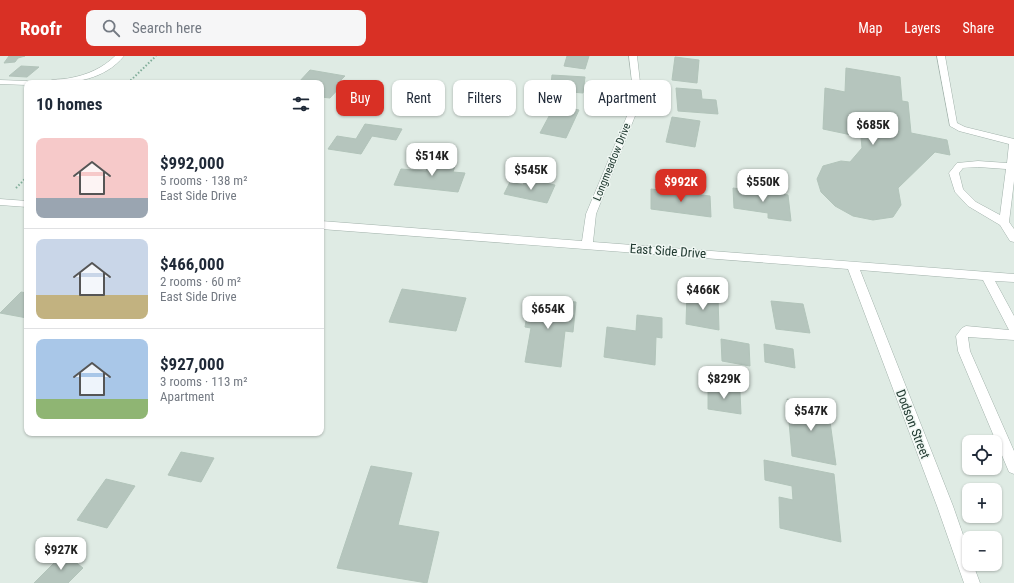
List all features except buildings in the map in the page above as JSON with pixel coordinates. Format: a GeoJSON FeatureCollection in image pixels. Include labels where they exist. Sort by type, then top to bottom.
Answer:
{"type":"FeatureCollection","features":[{"type":"Feature","properties":{"kind":"street"},"geometry":{"type":"LineString","coordinates":[[71,80],[88,76],[106,68],[120,56]]}},
{"type":"Feature","properties":{"kind":"street","name":"Longmeadow Drive"},"geometry":{"type":"LineString","coordinates":[[587,244],[591,214],[631,116],[637,91],[633,56]]}},
{"type":"Feature","properties":{"kind":"street"},"geometry":{"type":"LineString","coordinates":[[940,56],[953,124],[962,129],[1014,142],[1004,222]]}},
{"type":"Feature","properties":{"kind":"street"},"geometry":{"type":"LineString","coordinates":[[0,82],[24,83]]}},
{"type":"Feature","properties":{"kind":"street"},"geometry":{"type":"LineString","coordinates":[[1011,166],[978,164],[960,165],[954,173],[958,190],[972,204],[1004,222],[1014,238]]}},
{"type":"Feature","properties":{"kind":"street"},"geometry":{"type":"LineString","coordinates":[[0,202],[24,204]]}},
{"type":"Feature","properties":{"kind":"street","name":"East Side Drive"},"geometry":{"type":"LineString","coordinates":[[324,225],[587,244],[1014,278]]}},
{"type":"Feature","properties":{"kind":"street","name":"Dodson Street"},"geometry":{"type":"LineString","coordinates":[[852,265],[945,506],[972,583]]}},
{"type":"Feature","properties":{"kind":"street"},"geometry":{"type":"LineString","coordinates":[[987,276],[1014,328]]}},
{"type":"Feature","properties":{"kind":"street"},"geometry":{"type":"LineString","coordinates":[[1014,335],[966,331],[962,336],[964,351],[1014,467]]}},
{"type":"Feature","properties":{"kind":"path"},"geometry":{"type":"LineString","coordinates":[[131,80],[156,56]]}},
{"type":"Feature","properties":{"kind":"path"},"geometry":{"type":"LineString","coordinates":[[12,191],[24,180]]}}]}
